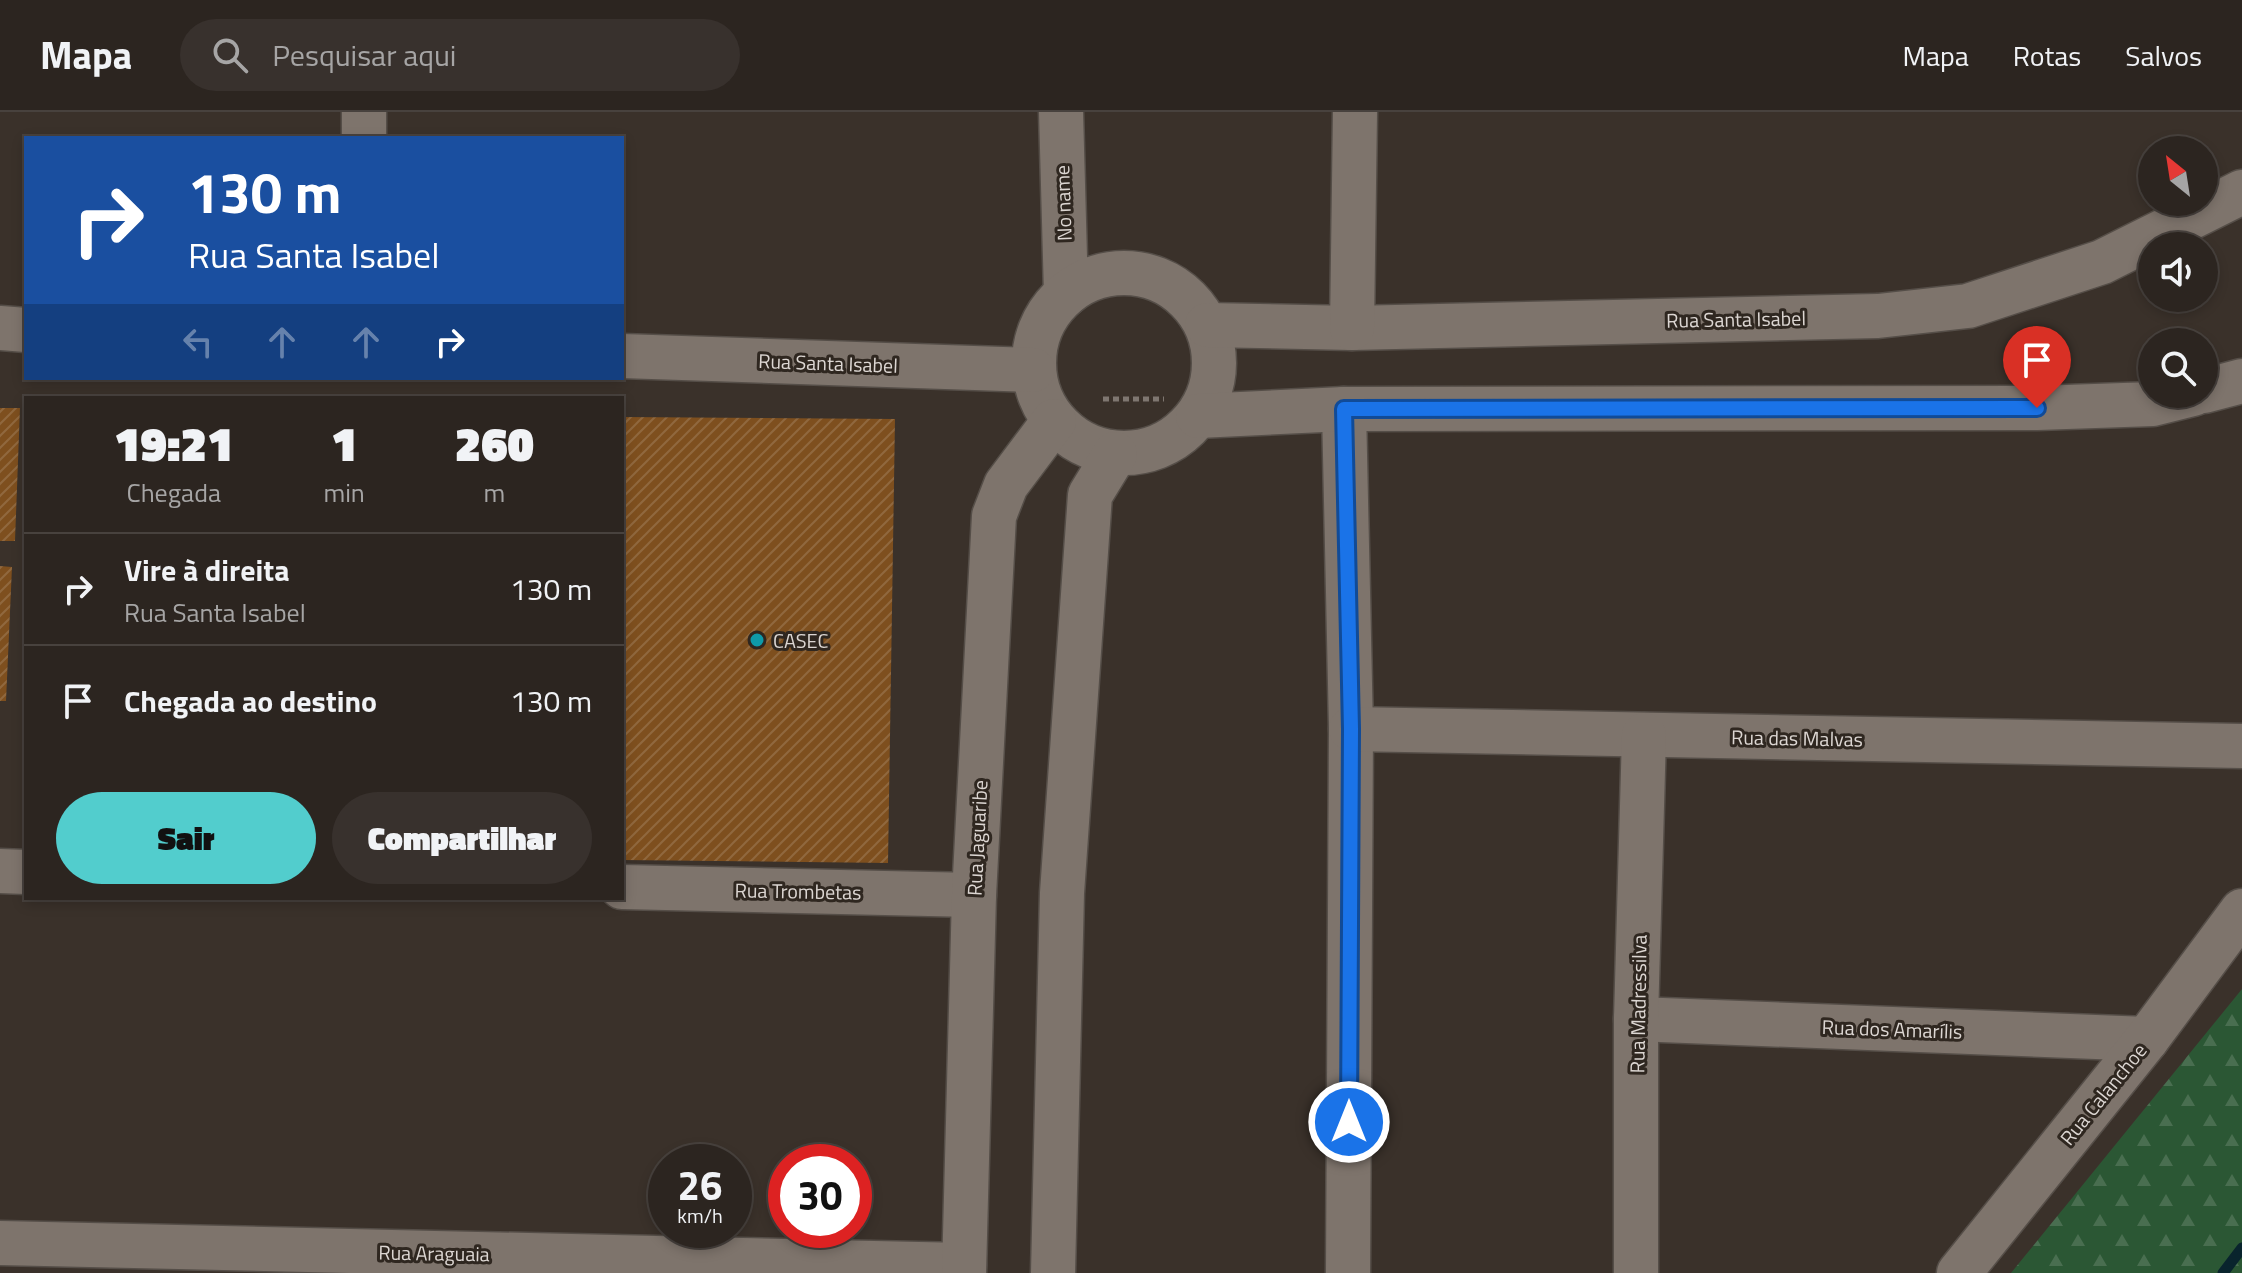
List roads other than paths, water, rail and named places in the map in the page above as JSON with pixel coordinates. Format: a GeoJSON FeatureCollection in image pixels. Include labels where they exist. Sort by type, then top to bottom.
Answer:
{"type":"FeatureCollection","features":[{"type":"Feature","properties":{"kind":"street"},"geometry":{"type":"LineString","coordinates":[[364,112],[364,136]]}},
{"type":"Feature","properties":{"kind":"street","name":"No name"},"geometry":{"type":"LineString","coordinates":[[1061,112],[1066,294]]}},
{"type":"Feature","properties":{"kind":"street"},"geometry":{"type":"LineString","coordinates":[[1352,328],[1355,112]]}},
{"type":"Feature","properties":{"kind":"street","name":"Rua Santa Isabel"},"geometry":{"type":"LineString","coordinates":[[1207,325],[1352,328],[1878,316],[1968,306],[2102,262],[2242,192]]}},
{"type":"Feature","properties":{"kind":"street"},"geometry":{"type":"LineString","coordinates":[[1132,273],[1156,278],[1177,289],[1194,305],[1207,325],[1214,348],[1215,371],[1208,398],[1198,416],[1182,433],[1162,446],[1139,453],[1115,454],[1092,448],[1071,438],[1054,421],[1039,397],[1033,370],[1036,341],[1047,315],[1066,294],[1086,281],[1109,274],[1132,273]]}},
{"type":"Feature","properties":{"kind":"street"},"geometry":{"type":"LineString","coordinates":[[0,328],[24,330]]}},
{"type":"Feature","properties":{"kind":"street","name":"Rua Santa Isabel"},"geometry":{"type":"LineString","coordinates":[[624,356],[1033,370]]}},
{"type":"Feature","properties":{"kind":"street"},"geometry":{"type":"LineString","coordinates":[[2218,387],[2242,381]]}},
{"type":"Feature","properties":{"kind":"street"},"geometry":{"type":"LineString","coordinates":[[1198,416],[1344,409],[2037,408],[2138,405]]}},
{"type":"Feature","properties":{"kind":"street"},"geometry":{"type":"LineString","coordinates":[[1344,409],[1351,729],[1348,1273]]}},
{"type":"Feature","properties":{"kind":"street","name":"Rua Jaguaribe"},"geometry":{"type":"LineString","coordinates":[[964,1269],[974,895],[994,516],[1006,485],[1054,421]]}},
{"type":"Feature","properties":{"kind":"street"},"geometry":{"type":"LineString","coordinates":[[1053,1273],[1062,893],[1090,495],[1115,454]]}},
{"type":"Feature","properties":{"kind":"street","name":"Rua das Malvas"},"geometry":{"type":"LineString","coordinates":[[1351,729],[2242,746]]}},
{"type":"Feature","properties":{"kind":"street","name":"Rua Madressilva"},"geometry":{"type":"LineString","coordinates":[[1636,1273],[1636,1019],[1644,735]]}},
{"type":"Feature","properties":{"kind":"street"},"geometry":{"type":"LineString","coordinates":[[0,871],[24,872]]}},
{"type":"Feature","properties":{"kind":"street","name":"Rua Trombetas"},"geometry":{"type":"LineString","coordinates":[[624,887],[974,895]]}},
{"type":"Feature","properties":{"kind":"street","name":"Rua Calanchoe"},"geometry":{"type":"LineString","coordinates":[[1959,1273],[2147,1039],[2242,911]]}},
{"type":"Feature","properties":{"kind":"street","name":"Rua dos Amarílis"},"geometry":{"type":"LineString","coordinates":[[1636,1019],[2147,1039]]}},
{"type":"Feature","properties":{"kind":"street","name":"Rua Araguaia"},"geometry":{"type":"LineString","coordinates":[[0,1243],[964,1269]]}},
{"type":"Feature","properties":{"kind":"waterway"},"geometry":{"type":"LineString","coordinates":[[2223,1273],[2242,1248]]}},
{"type":"Feature","properties":{"kind":"place","name":"CASEC"},"geometry":{"type":"Point","coordinates":[757,640]}}]}
